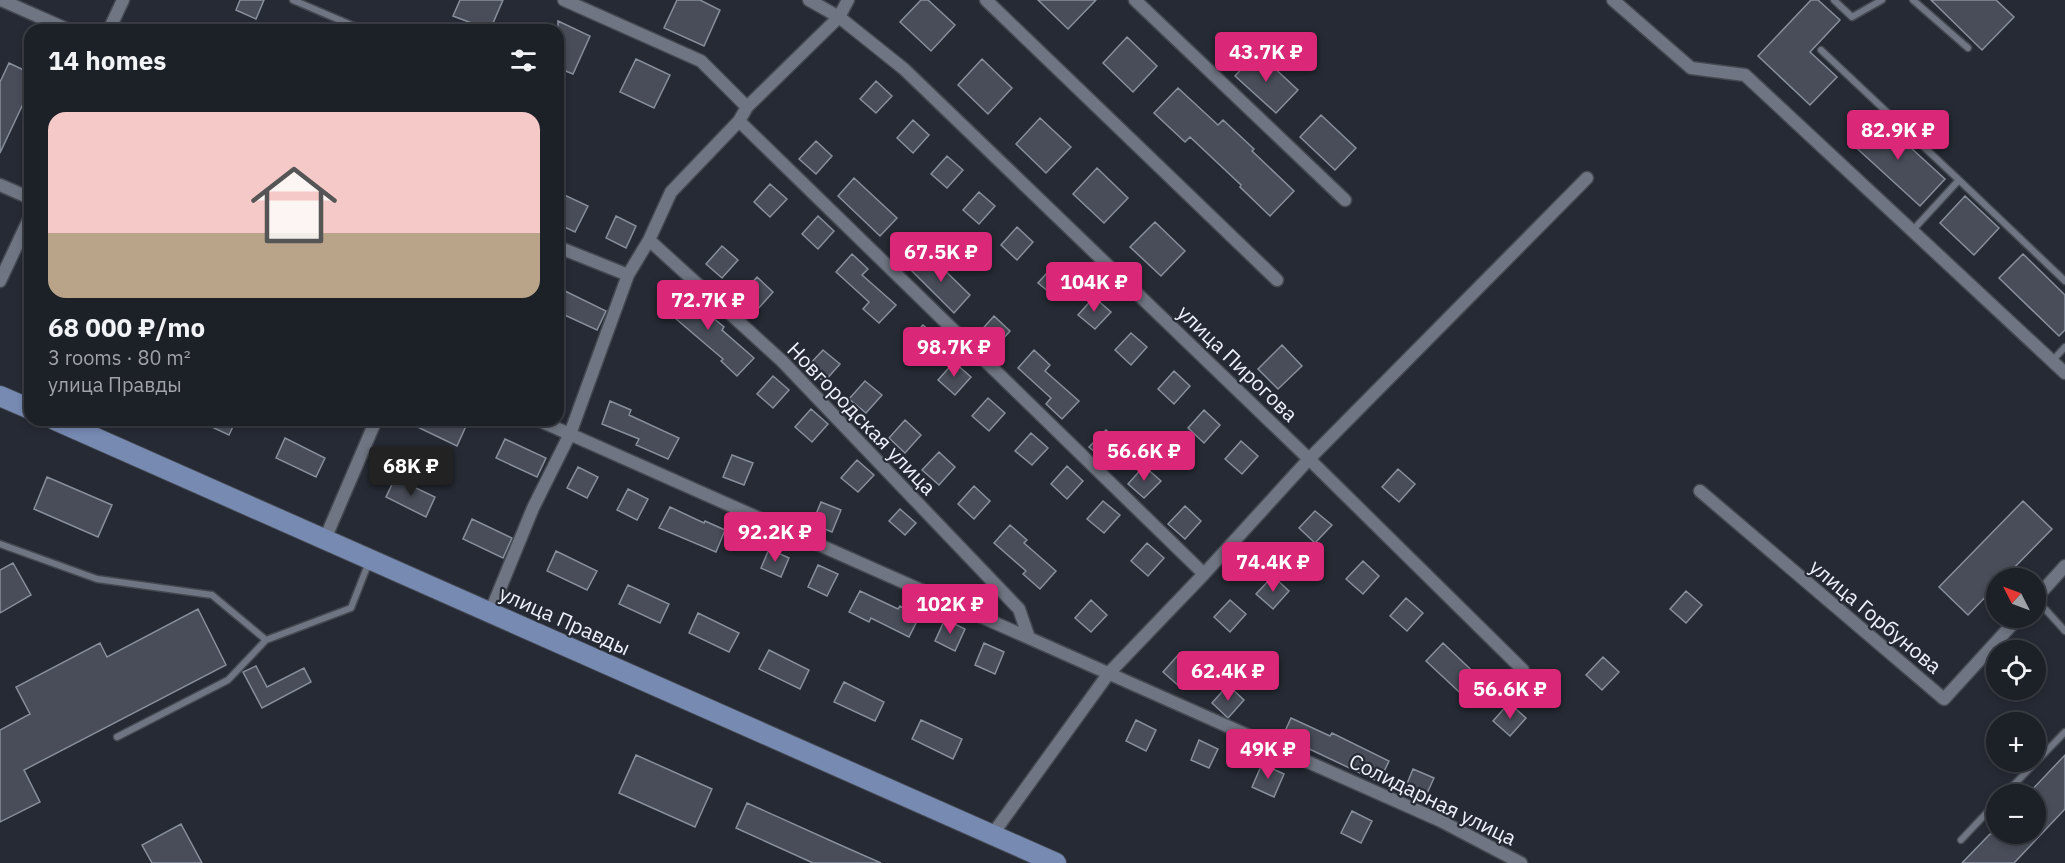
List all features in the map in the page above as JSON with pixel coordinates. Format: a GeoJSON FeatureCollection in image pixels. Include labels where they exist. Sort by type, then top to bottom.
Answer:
{"type":"FeatureCollection","features":[{"type":"Feature","properties":{"kind":"main road"},"geometry":{"type":"LineString","coordinates":[[0,396],[24,406]]}},
{"type":"Feature","properties":{"kind":"main road","name":"улица Правды"},"geometry":{"type":"LineString","coordinates":[[69,426],[1056,863]]}},
{"type":"Feature","properties":{"kind":"street"},"geometry":{"type":"LineString","coordinates":[[0,0],[55,24]]}},
{"type":"Feature","properties":{"kind":"street"},"geometry":{"type":"LineString","coordinates":[[112,24],[123,0]]}},
{"type":"Feature","properties":{"kind":"street"},"geometry":{"type":"LineString","coordinates":[[564,0],[701,61],[747,107]]}},
{"type":"Feature","properties":{"kind":"street","name":"улица Пирогова"},"geometry":{"type":"LineString","coordinates":[[809,0],[839,17],[904,69],[1309,459],[1523,670]]}},
{"type":"Feature","properties":{"kind":"street"},"geometry":{"type":"LineString","coordinates":[[490,613],[533,508],[570,434],[628,275],[649,240],[670,192],[739,122],[747,107],[839,17],[848,0]]}},
{"type":"Feature","properties":{"kind":"street"},"geometry":{"type":"LineString","coordinates":[[986,0],[1277,280]]}},
{"type":"Feature","properties":{"kind":"street"},"geometry":{"type":"LineString","coordinates":[[1135,0],[1345,200]]}},
{"type":"Feature","properties":{"kind":"street"},"geometry":{"type":"LineString","coordinates":[[1613,0],[1690,68],[1745,75],[2065,373]]}},
{"type":"Feature","properties":{"kind":"street"},"geometry":{"type":"LineString","coordinates":[[739,122],[1204,574]]}},
{"type":"Feature","properties":{"kind":"street"},"geometry":{"type":"LineString","coordinates":[[992,835],[1109,673],[1204,574],[1309,459],[1587,178]]}},
{"type":"Feature","properties":{"kind":"street"},"geometry":{"type":"LineString","coordinates":[[0,185],[24,195]]}},
{"type":"Feature","properties":{"kind":"street"},"geometry":{"type":"LineString","coordinates":[[0,281],[24,230]]}},
{"type":"Feature","properties":{"kind":"street","name":"Новгородская улица"},"geometry":{"type":"LineString","coordinates":[[649,240],[782,362],[1019,609],[1029,638]]}},
{"type":"Feature","properties":{"kind":"street"},"geometry":{"type":"LineString","coordinates":[[564,249],[628,275]]}},
{"type":"Feature","properties":{"kind":"street"},"geometry":{"type":"LineString","coordinates":[[325,539],[373,426]]}},
{"type":"Feature","properties":{"kind":"street","name":"Солидарная улица"},"geometry":{"type":"LineString","coordinates":[[552,426],[1441,821],[1521,863]]}},
{"type":"Feature","properties":{"kind":"street","name":"улица Горбунова"},"geometry":{"type":"LineString","coordinates":[[1700,491],[1944,699],[2009,628]]}},
{"type":"Feature","properties":{"kind":"street"},"geometry":{"type":"LineString","coordinates":[[2046,588],[2065,566]]}},
{"type":"Feature","properties":{"kind":"lane"},"geometry":{"type":"LineString","coordinates":[[293,0],[349,24]]}},
{"type":"Feature","properties":{"kind":"lane"},"geometry":{"type":"LineString","coordinates":[[1834,0],[1852,17],[1882,0]]}},
{"type":"Feature","properties":{"kind":"lane"},"geometry":{"type":"LineString","coordinates":[[1913,0],[1968,48]]}},
{"type":"Feature","properties":{"kind":"lane"},"geometry":{"type":"LineString","coordinates":[[1821,50],[2065,281]]}},
{"type":"Feature","properties":{"kind":"lane"},"geometry":{"type":"LineString","coordinates":[[1912,231],[1959,180]]}},
{"type":"Feature","properties":{"kind":"lane"},"geometry":{"type":"LineString","coordinates":[[2052,361],[2065,347]]}},
{"type":"Feature","properties":{"kind":"lane"},"geometry":{"type":"LineString","coordinates":[[0,544],[97,579],[212,596],[266,640]]}},
{"type":"Feature","properties":{"kind":"lane"},"geometry":{"type":"LineString","coordinates":[[117,737],[228,680],[266,640],[351,608],[370,559]]}},
{"type":"Feature","properties":{"kind":"lane"},"geometry":{"type":"LineString","coordinates":[[2046,610],[2065,632]]}},
{"type":"Feature","properties":{"kind":"lane"},"geometry":{"type":"LineString","coordinates":[[2015,784],[2065,732]]}},
{"type":"Feature","properties":{"kind":"lane"},"geometry":{"type":"LineString","coordinates":[[1961,840],[1986,814]]}},
{"type":"Feature","properties":{"kind":"building"},"geometry":{"type":"Polygon","coordinates":[[[240,0],[264,0],[256,19],[236,10],[240,0]]]}},
{"type":"Feature","properties":{"kind":"building"},"geometry":{"type":"Polygon","coordinates":[[[460,0],[503,0],[493,24],[474,24],[453,16],[460,0]]]}},
{"type":"Feature","properties":{"kind":"building"},"geometry":{"type":"Polygon","coordinates":[[[677,0],[700,0],[720,10],[704,46],[664,28],[677,0]]]}},
{"type":"Feature","properties":{"kind":"building"},"geometry":{"type":"Polygon","coordinates":[[[921,0],[928,0],[955,25],[931,51],[900,22],[921,0]]]}},
{"type":"Feature","properties":{"kind":"building"},"geometry":{"type":"Polygon","coordinates":[[[1038,0],[1096,0],[1068,29],[1038,0]]]}},
{"type":"Feature","properties":{"kind":"building"},"geometry":{"type":"Polygon","coordinates":[[[1811,0],[1818,0],[1840,20],[1810,52],[1837,77],[1810,105],[1758,56],[1811,0]]]}},
{"type":"Feature","properties":{"kind":"building"},"geometry":{"type":"Polygon","coordinates":[[[1931,0],[1996,0],[2014,17],[1982,50],[1931,0]]]}},
{"type":"Feature","properties":{"kind":"building"},"geometry":{"type":"Polygon","coordinates":[[[558,21],[590,36],[573,74],[564,70],[564,24],[558,24],[558,21]]]}},
{"type":"Feature","properties":{"kind":"building"},"geometry":{"type":"Polygon","coordinates":[[[1127,37],[1157,66],[1133,92],[1103,63],[1127,37]]]}},
{"type":"Feature","properties":{"kind":"building"},"geometry":{"type":"Polygon","coordinates":[[[1257,52],[1298,90],[1276,113],[1235,76],[1257,52]]]}},
{"type":"Feature","properties":{"kind":"building"},"geometry":{"type":"Polygon","coordinates":[[[636,59],[670,75],[654,108],[620,92],[636,59]]]}},
{"type":"Feature","properties":{"kind":"building"},"geometry":{"type":"Polygon","coordinates":[[[982,59],[1012,88],[988,114],[958,85],[982,59]]]}},
{"type":"Feature","properties":{"kind":"building"},"geometry":{"type":"Polygon","coordinates":[[[9,63],[24,70],[24,102],[0,153],[0,82],[9,63]]]}},
{"type":"Feature","properties":{"kind":"building"},"geometry":{"type":"Polygon","coordinates":[[[876,81],[892,96],[876,113],[860,99],[876,81]]]}},
{"type":"Feature","properties":{"kind":"building"},"geometry":{"type":"Polygon","coordinates":[[[1178,88],[1218,125],[1223,120],[1294,191],[1270,216],[1190,137],[1185,142],[1154,113],[1178,88]]]}},
{"type":"Feature","properties":{"kind":"building"},"geometry":{"type":"Polygon","coordinates":[[[1321,115],[1356,148],[1335,170],[1300,137],[1321,115]]]}},
{"type":"Feature","properties":{"kind":"building"},"geometry":{"type":"Polygon","coordinates":[[[1875,115],[1945,179],[1920,206],[1850,142],[1875,115]]]}},
{"type":"Feature","properties":{"kind":"building"},"geometry":{"type":"Polygon","coordinates":[[[1040,118],[1071,147],[1046,173],[1016,144],[1040,118]]]}},
{"type":"Feature","properties":{"kind":"building"},"geometry":{"type":"Polygon","coordinates":[[[913,120],[929,135],[913,153],[897,138],[913,120]]]}},
{"type":"Feature","properties":{"kind":"building"},"geometry":{"type":"Polygon","coordinates":[[[816,141],[832,156],[816,174],[799,159],[816,141]]]}},
{"type":"Feature","properties":{"kind":"building"},"geometry":{"type":"Polygon","coordinates":[[[947,156],[963,170],[947,188],[931,174],[947,156]]]}},
{"type":"Feature","properties":{"kind":"building"},"geometry":{"type":"Polygon","coordinates":[[[1097,168],[1128,198],[1104,223],[1073,194],[1097,168]]]}},
{"type":"Feature","properties":{"kind":"building"},"geometry":{"type":"Polygon","coordinates":[[[854,178],[897,218],[880,236],[838,196],[854,178]]]}},
{"type":"Feature","properties":{"kind":"building"},"geometry":{"type":"Polygon","coordinates":[[[770,184],[787,199],[770,217],[754,202],[770,184]]]}},
{"type":"Feature","properties":{"kind":"building"},"geometry":{"type":"Polygon","coordinates":[[[979,192],[995,206],[979,224],[963,210],[979,192]]]}},
{"type":"Feature","properties":{"kind":"building"},"geometry":{"type":"Polygon","coordinates":[[[564,195],[588,206],[575,232],[564,227],[564,195]]]}},
{"type":"Feature","properties":{"kind":"building"},"geometry":{"type":"Polygon","coordinates":[[[1965,196],[1999,228],[1974,255],[1940,223],[1965,196]]]}},
{"type":"Feature","properties":{"kind":"building"},"geometry":{"type":"Polygon","coordinates":[[[616,216],[636,226],[626,248],[606,238],[616,216]]]}},
{"type":"Feature","properties":{"kind":"building"},"geometry":{"type":"Polygon","coordinates":[[[818,216],[834,231],[818,249],[802,234],[818,216]]]}},
{"type":"Feature","properties":{"kind":"building"},"geometry":{"type":"Polygon","coordinates":[[[1155,222],[1185,251],[1161,276],[1130,247],[1155,222]]]}},
{"type":"Feature","properties":{"kind":"building"},"geometry":{"type":"Polygon","coordinates":[[[1017,227],[1033,242],[1017,260],[1001,245],[1017,227]]]}},
{"type":"Feature","properties":{"kind":"building"},"geometry":{"type":"Polygon","coordinates":[[[722,246],[738,260],[722,278],[706,264],[722,246]]]}},
{"type":"Feature","properties":{"kind":"building"},"geometry":{"type":"Polygon","coordinates":[[[852,254],[868,269],[862,275],[896,305],[879,323],[863,309],[869,302],[836,272],[852,254]]]}},
{"type":"Feature","properties":{"kind":"building"},"geometry":{"type":"Polygon","coordinates":[[[928,254],[970,295],[954,313],[912,271],[928,254]]]}},
{"type":"Feature","properties":{"kind":"building"},"geometry":{"type":"Polygon","coordinates":[[[2023,254],[2065,295],[2065,330],[2059,336],[1999,278],[2023,254]]]}},
{"type":"Feature","properties":{"kind":"building"},"geometry":{"type":"Polygon","coordinates":[[[1054,265],[1071,280],[1055,297],[1038,283],[1054,265]]]}},
{"type":"Feature","properties":{"kind":"building"},"geometry":{"type":"Polygon","coordinates":[[[757,277],[773,292],[757,310],[741,295],[757,277]]]}},
{"type":"Feature","properties":{"kind":"building"},"geometry":{"type":"Polygon","coordinates":[[[678,289],[724,327],[722,330],[754,358],[737,376],[721,361],[723,359],[662,307],[678,289]]]}},
{"type":"Feature","properties":{"kind":"building"},"geometry":{"type":"Polygon","coordinates":[[[565,291],[606,311],[597,330],[564,315],[565,291]]]}},
{"type":"Feature","properties":{"kind":"building"},"geometry":{"type":"Polygon","coordinates":[[[1094,297],[1111,312],[1095,329],[1078,315],[1094,297]]]}},
{"type":"Feature","properties":{"kind":"building"},"geometry":{"type":"Polygon","coordinates":[[[994,316],[1010,331],[994,349],[978,334],[994,316]]]}},
{"type":"Feature","properties":{"kind":"building"},"geometry":{"type":"Polygon","coordinates":[[[923,325],[939,339],[923,357],[907,342],[923,325]]]}},
{"type":"Feature","properties":{"kind":"building"},"geometry":{"type":"Polygon","coordinates":[[[1131,333],[1147,347],[1131,365],[1115,350],[1131,333]]]}},
{"type":"Feature","properties":{"kind":"building"},"geometry":{"type":"Polygon","coordinates":[[[1282,345],[1302,366],[1278,389],[1258,369],[1282,345]]]}},
{"type":"Feature","properties":{"kind":"building"},"geometry":{"type":"Polygon","coordinates":[[[823,350],[840,364],[824,382],[807,367],[823,350]]]}},
{"type":"Feature","properties":{"kind":"building"},"geometry":{"type":"Polygon","coordinates":[[[1034,350],[1050,365],[1045,371],[1079,401],[1062,419],[1046,404],[1051,398],[1018,368],[1034,350]]]}},
{"type":"Feature","properties":{"kind":"building"},"geometry":{"type":"Polygon","coordinates":[[[954,362],[971,377],[955,395],[938,380],[954,362]]]}},
{"type":"Feature","properties":{"kind":"building"},"geometry":{"type":"Polygon","coordinates":[[[1174,371],[1190,386],[1174,404],[1158,389],[1174,371]]]}},
{"type":"Feature","properties":{"kind":"building"},"geometry":{"type":"Polygon","coordinates":[[[773,376],[789,390],[773,408],[757,394],[773,376]]]}},
{"type":"Feature","properties":{"kind":"building"},"geometry":{"type":"Polygon","coordinates":[[[865,381],[882,395],[866,413],[849,399],[865,381]]]}},
{"type":"Feature","properties":{"kind":"building"},"geometry":{"type":"Polygon","coordinates":[[[988,398],[1005,413],[989,431],[972,416],[988,398]]]}},
{"type":"Feature","properties":{"kind":"building"},"geometry":{"type":"Polygon","coordinates":[[[610,401],[631,410],[629,415],[679,438],[668,459],[636,445],[639,439],[602,424],[610,401]]]}},
{"type":"Feature","properties":{"kind":"building"},"geometry":{"type":"Polygon","coordinates":[[[811,409],[828,424],[812,442],[795,427],[811,409]]]}},
{"type":"Feature","properties":{"kind":"building"},"geometry":{"type":"Polygon","coordinates":[[[1204,410],[1220,425],[1204,443],[1188,428],[1204,410]]]}},
{"type":"Feature","properties":{"kind":"building"},"geometry":{"type":"Polygon","coordinates":[[[905,420],[921,435],[905,453],[889,438],[905,420]]]}},
{"type":"Feature","properties":{"kind":"building"},"geometry":{"type":"Polygon","coordinates":[[[210,426],[233,426],[229,435],[210,426]]]}},
{"type":"Feature","properties":{"kind":"building"},"geometry":{"type":"Polygon","coordinates":[[[415,426],[466,426],[457,446],[415,426]]]}},
{"type":"Feature","properties":{"kind":"building"},"geometry":{"type":"Polygon","coordinates":[[[1106,430],[1122,444],[1106,462],[1089,447],[1106,430]]]}},
{"type":"Feature","properties":{"kind":"building"},"geometry":{"type":"Polygon","coordinates":[[[1031,433],[1048,448],[1032,465],[1015,451],[1031,433]]]}},
{"type":"Feature","properties":{"kind":"building"},"geometry":{"type":"Polygon","coordinates":[[[285,438],[325,458],[316,477],[276,458],[285,438]]]}},
{"type":"Feature","properties":{"kind":"building"},"geometry":{"type":"Polygon","coordinates":[[[505,439],[546,458],[537,477],[496,458],[505,439]]]}},
{"type":"Feature","properties":{"kind":"building"},"geometry":{"type":"Polygon","coordinates":[[[1241,441],[1258,456],[1242,474],[1225,459],[1241,441]]]}},
{"type":"Feature","properties":{"kind":"building"},"geometry":{"type":"Polygon","coordinates":[[[939,452],[955,467],[939,485],[922,470],[939,452]]]}},
{"type":"Feature","properties":{"kind":"building"},"geometry":{"type":"Polygon","coordinates":[[[732,455],[753,463],[744,485],[723,477],[732,455]]]}},
{"type":"Feature","properties":{"kind":"building"},"geometry":{"type":"Polygon","coordinates":[[[857,460],[874,475],[858,492],[841,478],[857,460]]]}},
{"type":"Feature","properties":{"kind":"building"},"geometry":{"type":"Polygon","coordinates":[[[1067,466],[1083,481],[1067,499],[1051,484],[1067,466]]]}},
{"type":"Feature","properties":{"kind":"building"},"geometry":{"type":"Polygon","coordinates":[[[1144,466],[1161,481],[1144,498],[1128,484],[1144,466]]]}},
{"type":"Feature","properties":{"kind":"building"},"geometry":{"type":"Polygon","coordinates":[[[578,467],[598,477],[587,498],[567,488],[578,467]]]}},
{"type":"Feature","properties":{"kind":"building"},"geometry":{"type":"Polygon","coordinates":[[[1398,469],[1415,484],[1399,502],[1382,487],[1398,469]]]}},
{"type":"Feature","properties":{"kind":"building"},"geometry":{"type":"Polygon","coordinates":[[[47,477],[112,505],[98,537],[34,509],[47,477]]]}},
{"type":"Feature","properties":{"kind":"building"},"geometry":{"type":"Polygon","coordinates":[[[395,478],[435,497],[426,517],[386,497],[395,478]]]}},
{"type":"Feature","properties":{"kind":"building"},"geometry":{"type":"Polygon","coordinates":[[[974,486],[990,501],[974,519],[958,504],[974,486]]]}},
{"type":"Feature","properties":{"kind":"building"},"geometry":{"type":"Polygon","coordinates":[[[628,489],[648,499],[637,520],[617,510],[628,489]]]}},
{"type":"Feature","properties":{"kind":"building"},"geometry":{"type":"Polygon","coordinates":[[[1103,501],[1120,515],[1104,533],[1087,519],[1103,501]]]}},
{"type":"Feature","properties":{"kind":"building"},"geometry":{"type":"Polygon","coordinates":[[[2023,501],[2052,529],[2014,568],[1986,568],[1986,596],[1968,615],[1939,587],[2023,501]]]}},
{"type":"Feature","properties":{"kind":"building"},"geometry":{"type":"Polygon","coordinates":[[[821,502],[841,510],[832,532],[812,524],[821,502]]]}},
{"type":"Feature","properties":{"kind":"building"},"geometry":{"type":"Polygon","coordinates":[[[1185,506],[1201,521],[1185,539],[1168,524],[1185,506]]]}},
{"type":"Feature","properties":{"kind":"building"},"geometry":{"type":"Polygon","coordinates":[[[670,507],[725,530],[716,552],[659,528],[670,507]]]}},
{"type":"Feature","properties":{"kind":"building"},"geometry":{"type":"Polygon","coordinates":[[[900,509],[916,523],[905,535],[889,521],[900,509]]]}},
{"type":"Feature","properties":{"kind":"building"},"geometry":{"type":"Polygon","coordinates":[[[1315,511],[1332,525],[1315,543],[1299,528],[1315,511]]]}},
{"type":"Feature","properties":{"kind":"building"},"geometry":{"type":"Polygon","coordinates":[[[472,519],[512,538],[503,558],[463,539],[472,519]]]}},
{"type":"Feature","properties":{"kind":"building"},"geometry":{"type":"Polygon","coordinates":[[[1010,525],[1027,540],[1024,543],[1056,571],[1040,589],[1023,574],[1026,571],[994,543],[1010,525]]]}},
{"type":"Feature","properties":{"kind":"building"},"geometry":{"type":"Polygon","coordinates":[[[1147,543],[1164,558],[1148,576],[1131,561],[1147,543]]]}},
{"type":"Feature","properties":{"kind":"building"},"geometry":{"type":"Polygon","coordinates":[[[769,549],[789,558],[781,577],[761,568],[769,549]]]}},
{"type":"Feature","properties":{"kind":"building"},"geometry":{"type":"Polygon","coordinates":[[[556,551],[597,571],[587,590],[547,571],[556,551]]]}},
{"type":"Feature","properties":{"kind":"building"},"geometry":{"type":"Polygon","coordinates":[[[1363,561],[1379,576],[1363,594],[1346,579],[1363,561]]]}},
{"type":"Feature","properties":{"kind":"building"},"geometry":{"type":"Polygon","coordinates":[[[13,563],[31,595],[0,613],[0,570],[13,563]]]}},
{"type":"Feature","properties":{"kind":"building"},"geometry":{"type":"Polygon","coordinates":[[[818,565],[838,574],[827,596],[808,587],[818,565]]]}},
{"type":"Feature","properties":{"kind":"building"},"geometry":{"type":"Polygon","coordinates":[[[1273,576],[1289,591],[1273,609],[1256,594],[1273,576]]]}},
{"type":"Feature","properties":{"kind":"building"},"geometry":{"type":"Polygon","coordinates":[[[628,585],[669,604],[660,623],[619,604],[628,585]]]}},
{"type":"Feature","properties":{"kind":"building"},"geometry":{"type":"Polygon","coordinates":[[[860,591],[898,609],[900,606],[920,615],[909,637],[871,618],[869,622],[849,612],[860,591]]]}},
{"type":"Feature","properties":{"kind":"building"},"geometry":{"type":"Polygon","coordinates":[[[1686,591],[1702,605],[1686,623],[1670,609],[1686,591]]]}},
{"type":"Feature","properties":{"kind":"building"},"geometry":{"type":"Polygon","coordinates":[[[1406,598],[1423,613],[1407,631],[1390,616],[1406,598]]]}},
{"type":"Feature","properties":{"kind":"building"},"geometry":{"type":"Polygon","coordinates":[[[1091,600],[1107,615],[1091,632],[1075,618],[1091,600]]]}},
{"type":"Feature","properties":{"kind":"building"},"geometry":{"type":"Polygon","coordinates":[[[1230,600],[1246,614],[1230,632],[1214,617],[1230,600]]]}},
{"type":"Feature","properties":{"kind":"building"},"geometry":{"type":"Polygon","coordinates":[[[198,609],[226,665],[24,770],[40,802],[0,822],[0,730],[30,714],[16,687],[100,643],[107,657],[198,609]]]}},
{"type":"Feature","properties":{"kind":"building"},"geometry":{"type":"Polygon","coordinates":[[[698,613],[739,633],[729,652],[689,633],[698,613]]]}},
{"type":"Feature","properties":{"kind":"building"},"geometry":{"type":"Polygon","coordinates":[[[945,619],[965,629],[955,651],[935,641],[945,619]]]}},
{"type":"Feature","properties":{"kind":"building"},"geometry":{"type":"Polygon","coordinates":[[[984,643],[1004,652],[995,674],[975,665],[984,643]]]}},
{"type":"Feature","properties":{"kind":"building"},"geometry":{"type":"Polygon","coordinates":[[[1443,643],[1488,686],[1472,704],[1426,661],[1443,643]]]}},
{"type":"Feature","properties":{"kind":"building"},"geometry":{"type":"Polygon","coordinates":[[[769,650],[809,670],[800,689],[759,669],[769,650]]]}},
{"type":"Feature","properties":{"kind":"building"},"geometry":{"type":"Polygon","coordinates":[[[1179,654],[1196,669],[1180,687],[1163,672],[1179,654]]]}},
{"type":"Feature","properties":{"kind":"building"},"geometry":{"type":"Polygon","coordinates":[[[1603,657],[1619,672],[1602,690],[1586,675],[1603,657]]]}},
{"type":"Feature","properties":{"kind":"building"},"geometry":{"type":"Polygon","coordinates":[[[256,666],[267,687],[304,668],[311,682],[262,708],[243,672],[256,666]]]}},
{"type":"Feature","properties":{"kind":"building"},"geometry":{"type":"Polygon","coordinates":[[[844,682],[884,702],[875,721],[834,702],[844,682]]]}},
{"type":"Feature","properties":{"kind":"building"},"geometry":{"type":"Polygon","coordinates":[[[1228,685],[1244,700],[1228,718],[1212,703],[1228,685]]]}},
{"type":"Feature","properties":{"kind":"building"},"geometry":{"type":"Polygon","coordinates":[[[1509,703],[1526,718],[1510,736],[1493,721],[1509,703]]]}},
{"type":"Feature","properties":{"kind":"building"},"geometry":{"type":"Polygon","coordinates":[[[1291,718],[1330,736],[1332,733],[1389,761],[1379,782],[1303,746],[1301,749],[1281,740],[1291,718]]]}},
{"type":"Feature","properties":{"kind":"building"},"geometry":{"type":"Polygon","coordinates":[[[921,720],[962,739],[953,759],[912,739],[921,720]]]}},
{"type":"Feature","properties":{"kind":"building"},"geometry":{"type":"Polygon","coordinates":[[[1136,720],[1156,730],[1146,751],[1126,741],[1136,720]]]}},
{"type":"Feature","properties":{"kind":"building"},"geometry":{"type":"Polygon","coordinates":[[[1199,740],[1218,749],[1209,768],[1191,760],[1199,740]]]}},
{"type":"Feature","properties":{"kind":"building"},"geometry":{"type":"Polygon","coordinates":[[[636,755],[712,789],[695,827],[619,793],[636,755]]]}},
{"type":"Feature","properties":{"kind":"building"},"geometry":{"type":"Polygon","coordinates":[[[2065,755],[2065,809],[2046,829],[2046,784],[2037,784],[2065,755]]]}},
{"type":"Feature","properties":{"kind":"building"},"geometry":{"type":"Polygon","coordinates":[[[1262,764],[1284,774],[1274,797],[1252,787],[1262,764]]]}},
{"type":"Feature","properties":{"kind":"building"},"geometry":{"type":"Polygon","coordinates":[[[1413,769],[1434,778],[1424,800],[1404,791],[1413,769]]]}},
{"type":"Feature","properties":{"kind":"building"},"geometry":{"type":"Polygon","coordinates":[[[747,803],[881,863],[813,863],[736,828],[747,803]]]}},
{"type":"Feature","properties":{"kind":"building"},"geometry":{"type":"Polygon","coordinates":[[[1352,811],[1372,821],[1361,843],[1341,833],[1352,811]]]}},
{"type":"Feature","properties":{"kind":"building"},"geometry":{"type":"Polygon","coordinates":[[[181,824],[202,863],[152,863],[142,845],[181,824]]]}},
{"type":"Feature","properties":{"kind":"building"},"geometry":{"type":"Polygon","coordinates":[[[1986,838],[1986,844],[2032,844],[2014,863],[1962,863],[1986,838]]]}}]}
